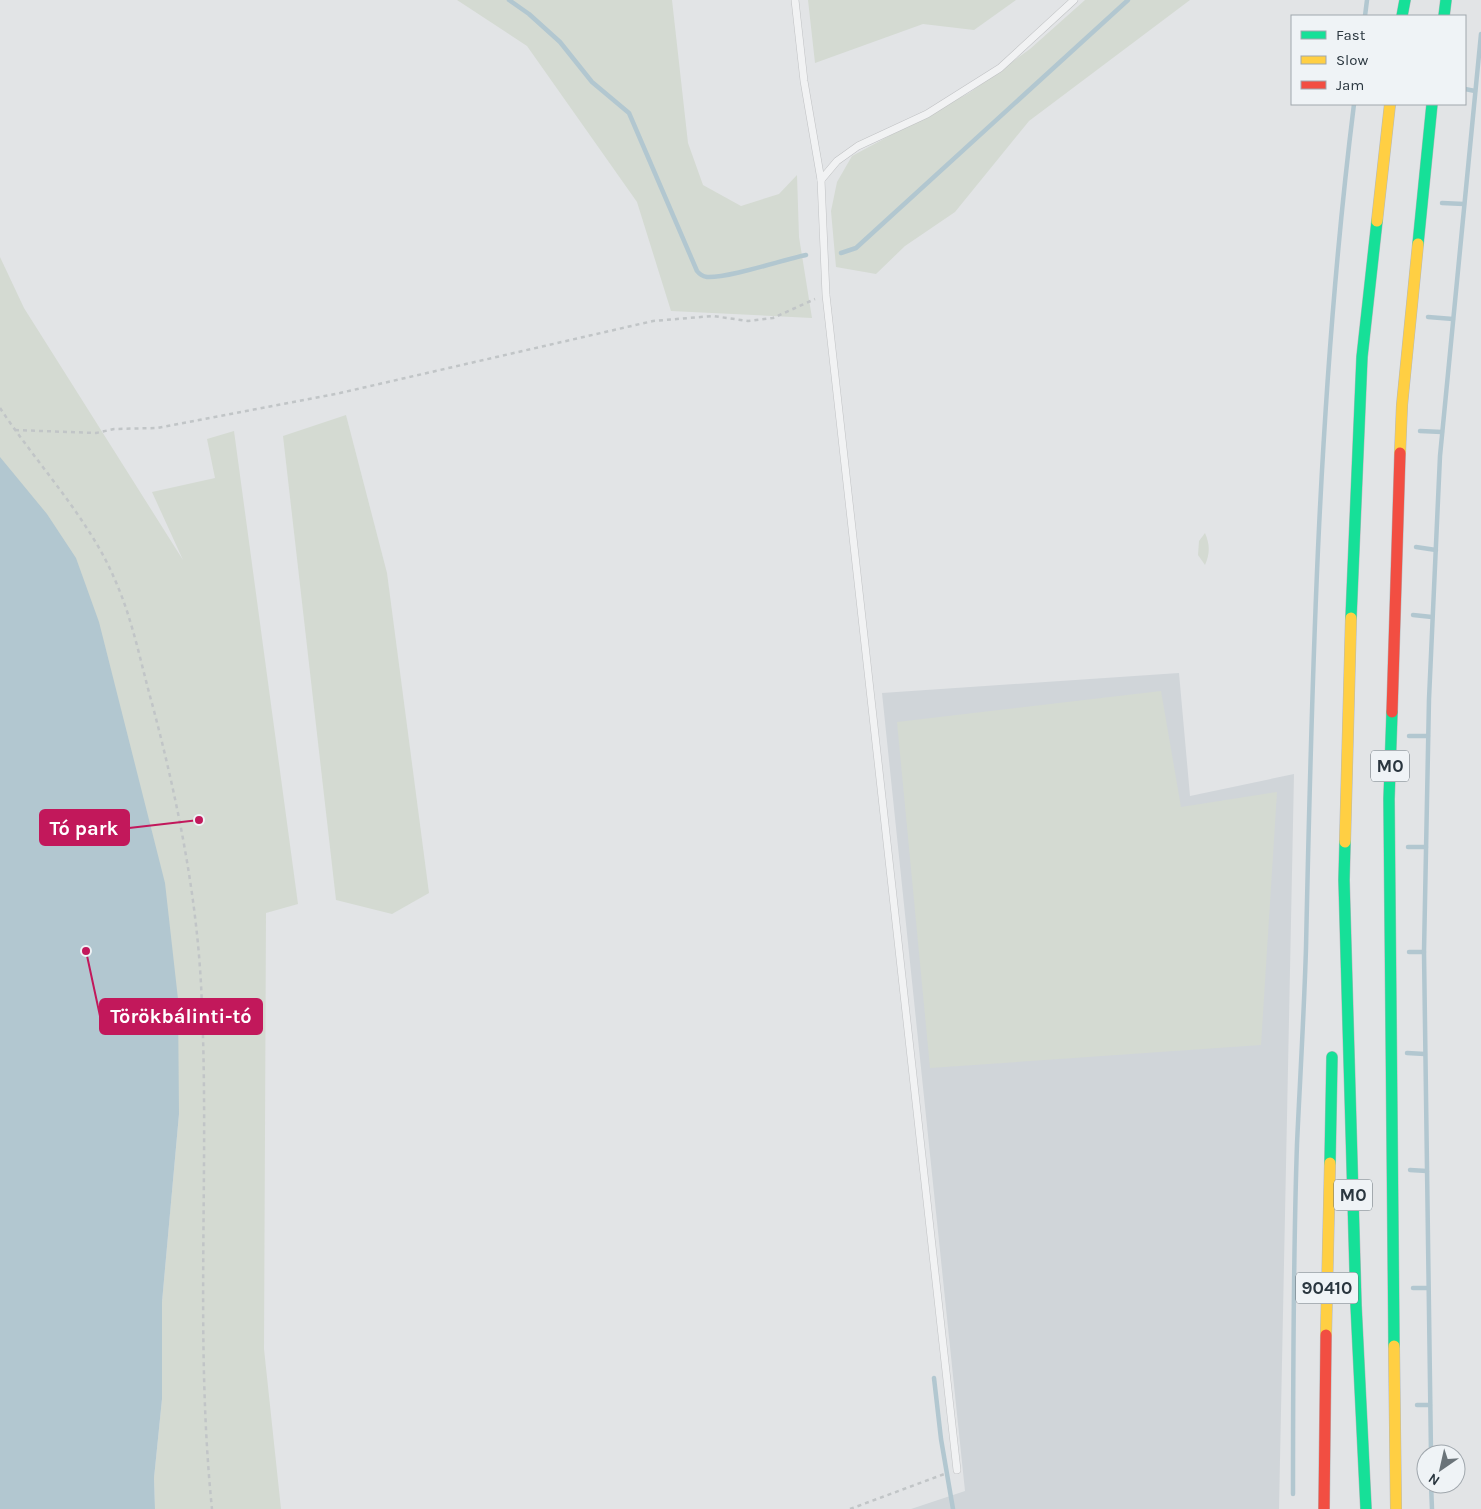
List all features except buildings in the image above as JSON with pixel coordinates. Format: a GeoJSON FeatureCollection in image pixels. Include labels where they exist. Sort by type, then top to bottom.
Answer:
{"type":"FeatureCollection","features":[{"type":"Feature","properties":{"kind":"highway"},"geometry":{"type":"LineString","coordinates":[[1402,15],[1405,0]]}},
{"type":"Feature","properties":{"kind":"highway"},"geometry":{"type":"LineString","coordinates":[[1444,15],[1446,0]]}},
{"type":"Feature","properties":{"kind":"highway","name":"M0"},"geometry":{"type":"LineString","coordinates":[[1366,1509],[1356,1305],[1344,880],[1349,752],[1353,525],[1362,357],[1390,105]]}},
{"type":"Feature","properties":{"kind":"highway","name":"M0"},"geometry":{"type":"LineString","coordinates":[[1396,1509],[1389,789],[1402,405],[1432,105]]}},
{"type":"Feature","properties":{"kind":"highway"},"geometry":{"type":"LineString","coordinates":[[1334,963],[1335,933],[1344,880]]}},
{"type":"Feature","properties":{"kind":"highway","name":"90410"},"geometry":{"type":"LineString","coordinates":[[1324,1509],[1333,1042]]}},
{"type":"Feature","properties":{"kind":"highway"},"geometry":{"type":"LineString","coordinates":[[1316,1509],[1324,1494]]}},
{"type":"Feature","properties":{"kind":"lane"},"geometry":{"type":"LineString","coordinates":[[795,0],[804,81],[821,180],[826,295],[957,1470]]}},
{"type":"Feature","properties":{"kind":"lane"},"geometry":{"type":"LineString","coordinates":[[821,180],[837,161],[858,146],[927,114],[1000,68],[1074,0]]}},
{"type":"Feature","properties":{"kind":"path"},"geometry":{"type":"LineString","coordinates":[[14,430],[96,433],[114,429],[157,428],[340,393],[653,322],[713,316],[748,321],[773,318],[826,295]]}},
{"type":"Feature","properties":{"kind":"path"},"geometry":{"type":"LineString","coordinates":[[0,408],[100,548],[116,581],[165,752],[184,840],[192,892],[202,1007],[204,1408],[212,1509]]}},
{"type":"Feature","properties":{"kind":"path"},"geometry":{"type":"LineString","coordinates":[[850,1509],[944,1474]]}},
{"type":"Feature","properties":{"kind":"shaded area"},"geometry":{"type":"Polygon","coordinates":[[[457,0],[672,0],[688,143],[703,185],[741,206],[779,194],[797,175],[799,237],[812,318],[671,311],[637,202],[527,46],[457,0]]]}},
{"type":"Feature","properties":{"kind":"shaded area"},"geometry":{"type":"Polygon","coordinates":[[[808,0],[1016,0],[974,30],[923,24],[815,63],[808,0]]]}},
{"type":"Feature","properties":{"kind":"shaded area"},"geometry":{"type":"Polygon","coordinates":[[[1085,0],[1190,0],[1029,121],[955,212],[905,246],[876,274],[836,267],[831,211],[837,182],[852,156],[969,93],[1030,49],[1085,0]]]}},
{"type":"Feature","properties":{"kind":"shaded area"},"geometry":{"type":"Polygon","coordinates":[[[0,257],[24,308],[183,560],[152,492],[215,478],[207,439],[234,431],[298,904],[266,913],[264,1349],[281,1509],[155,1509],[154,1478],[162,1399],[162,1302],[179,1114],[0,464],[0,257]]]}},
{"type":"Feature","properties":{"kind":"shaded area"},"geometry":{"type":"Polygon","coordinates":[[[346,415],[387,573],[429,893],[392,914],[336,900],[283,436],[346,415]]]}},
{"type":"Feature","properties":{"kind":"shaded area"},"geometry":{"type":"Polygon","coordinates":[[[1205,533],[1209,549],[1205,565],[1198,555],[1199,541],[1205,533]]]}},
{"type":"Feature","properties":{"kind":"shaded area"},"geometry":{"type":"Polygon","coordinates":[[[1179,673],[1190,796],[1294,774],[1279,1509],[911,1509],[965,1491],[882,693],[1179,673]]]}},
{"type":"Feature","properties":{"kind":"shaded area"},"geometry":{"type":"Polygon","coordinates":[[[1161,691],[1181,807],[1277,792],[1261,1045],[930,1068],[897,722],[1161,691]]]}},
{"type":"Feature","properties":{"kind":"water"},"geometry":{"type":"Polygon","coordinates":[[[0,457],[47,514],[76,558],[99,622],[165,883],[178,999],[179,1114],[162,1302],[162,1399],[154,1478],[155,1509],[0,1509],[0,457]]]}},
{"type":"Feature","properties":{"kind":"waterway"},"geometry":{"type":"LineString","coordinates":[[509,0],[529,14],[560,42],[592,82],[629,113],[697,271],[702,276],[717,277],[728,275],[806,255]]}},
{"type":"Feature","properties":{"kind":"waterway"},"geometry":{"type":"LineString","coordinates":[[841,253],[856,248],[1128,0]]}},
{"type":"Feature","properties":{"kind":"waterway"},"geometry":{"type":"LineString","coordinates":[[1365,15],[1367,0]]}},
{"type":"Feature","properties":{"kind":"waterway"},"geometry":{"type":"LineString","coordinates":[[1431,1444],[1424,952],[1429,699],[1440,456],[1481,34]]}},
{"type":"Feature","properties":{"kind":"waterway"},"geometry":{"type":"LineString","coordinates":[[1466,89],[1475,91]]}},
{"type":"Feature","properties":{"kind":"waterway"},"geometry":{"type":"LineString","coordinates":[[1293,1494],[1297,1144],[1305,973],[1319,525],[1333,314],[1354,105]]}},
{"type":"Feature","properties":{"kind":"waterway"},"geometry":{"type":"LineString","coordinates":[[1442,203],[1464,204]]}},
{"type":"Feature","properties":{"kind":"waterway"},"geometry":{"type":"LineString","coordinates":[[1428,317],[1453,319]]}},
{"type":"Feature","properties":{"kind":"waterway"},"geometry":{"type":"LineString","coordinates":[[1420,431],[1442,432]]}},
{"type":"Feature","properties":{"kind":"waterway"},"geometry":{"type":"LineString","coordinates":[[1416,547],[1436,550]]}},
{"type":"Feature","properties":{"kind":"waterway"},"geometry":{"type":"LineString","coordinates":[[1413,615],[1432,617]]}},
{"type":"Feature","properties":{"kind":"waterway"},"geometry":{"type":"LineString","coordinates":[[1409,736],[1428,736]]}},
{"type":"Feature","properties":{"kind":"waterway"},"geometry":{"type":"LineString","coordinates":[[1408,847],[1426,847]]}},
{"type":"Feature","properties":{"kind":"waterway"},"geometry":{"type":"LineString","coordinates":[[1409,952],[1424,952]]}},
{"type":"Feature","properties":{"kind":"waterway"},"geometry":{"type":"LineString","coordinates":[[1407,1053],[1425,1054]]}},
{"type":"Feature","properties":{"kind":"waterway"},"geometry":{"type":"LineString","coordinates":[[1410,1170],[1427,1171]]}},
{"type":"Feature","properties":{"kind":"waterway"},"geometry":{"type":"LineString","coordinates":[[1413,1288],[1428,1288]]}},
{"type":"Feature","properties":{"kind":"waterway"},"geometry":{"type":"LineString","coordinates":[[934,1378],[941,1439],[953,1509]]}},
{"type":"Feature","properties":{"kind":"waterway"},"geometry":{"type":"LineString","coordinates":[[1417,1405],[1430,1405]]}},
{"type":"Feature","properties":{"kind":"waterway"},"geometry":{"type":"LineString","coordinates":[[1431,1494],[1432,1509]]}},
{"type":"Feature","properties":{"kind":"traffic: fast"},"geometry":{"type":"LineString","coordinates":[[1402,15],[1405,0]]}},
{"type":"Feature","properties":{"kind":"traffic: fast"},"geometry":{"type":"LineString","coordinates":[[1444,15],[1446,0]]}},
{"type":"Feature","properties":{"kind":"traffic: fast"},"geometry":{"type":"LineString","coordinates":[[1418,244],[1432,105]]}},
{"type":"Feature","properties":{"kind":"traffic: fast"},"geometry":{"type":"LineString","coordinates":[[1351,618],[1362,357],[1377,221]]}},
{"type":"Feature","properties":{"kind":"traffic: fast"},"geometry":{"type":"LineString","coordinates":[[1392,712],[1389,799],[1394,1346]]}},
{"type":"Feature","properties":{"kind":"traffic: fast"},"geometry":{"type":"LineString","coordinates":[[1345,842],[1344,880],[1356,1305],[1366,1509]]}},
{"type":"Feature","properties":{"kind":"traffic: fast"},"geometry":{"type":"LineString","coordinates":[[1330,1163],[1332,1057]]}},
{"type":"Feature","properties":{"kind":"traffic: slow"},"geometry":{"type":"LineString","coordinates":[[1377,221],[1390,105]]}},
{"type":"Feature","properties":{"kind":"traffic: slow"},"geometry":{"type":"LineString","coordinates":[[1400,453],[1402,405],[1418,244]]}},
{"type":"Feature","properties":{"kind":"traffic: slow"},"geometry":{"type":"LineString","coordinates":[[1345,842],[1351,618]]}},
{"type":"Feature","properties":{"kind":"traffic: slow"},"geometry":{"type":"LineString","coordinates":[[1326,1335],[1330,1163]]}},
{"type":"Feature","properties":{"kind":"traffic: slow"},"geometry":{"type":"LineString","coordinates":[[1394,1346],[1396,1509]]}},
{"type":"Feature","properties":{"kind":"traffic: jam"},"geometry":{"type":"LineString","coordinates":[[1392,712],[1400,453]]}},
{"type":"Feature","properties":{"kind":"traffic: jam"},"geometry":{"type":"LineString","coordinates":[[1324,1509],[1326,1335]]}},
{"type":"Feature","properties":{"kind":"place","name":"Tó park"},"geometry":{"type":"Point","coordinates":[199,820]}},
{"type":"Feature","properties":{"kind":"place","name":"Törökbálinti-tó"},"geometry":{"type":"Point","coordinates":[86,951]}}]}
